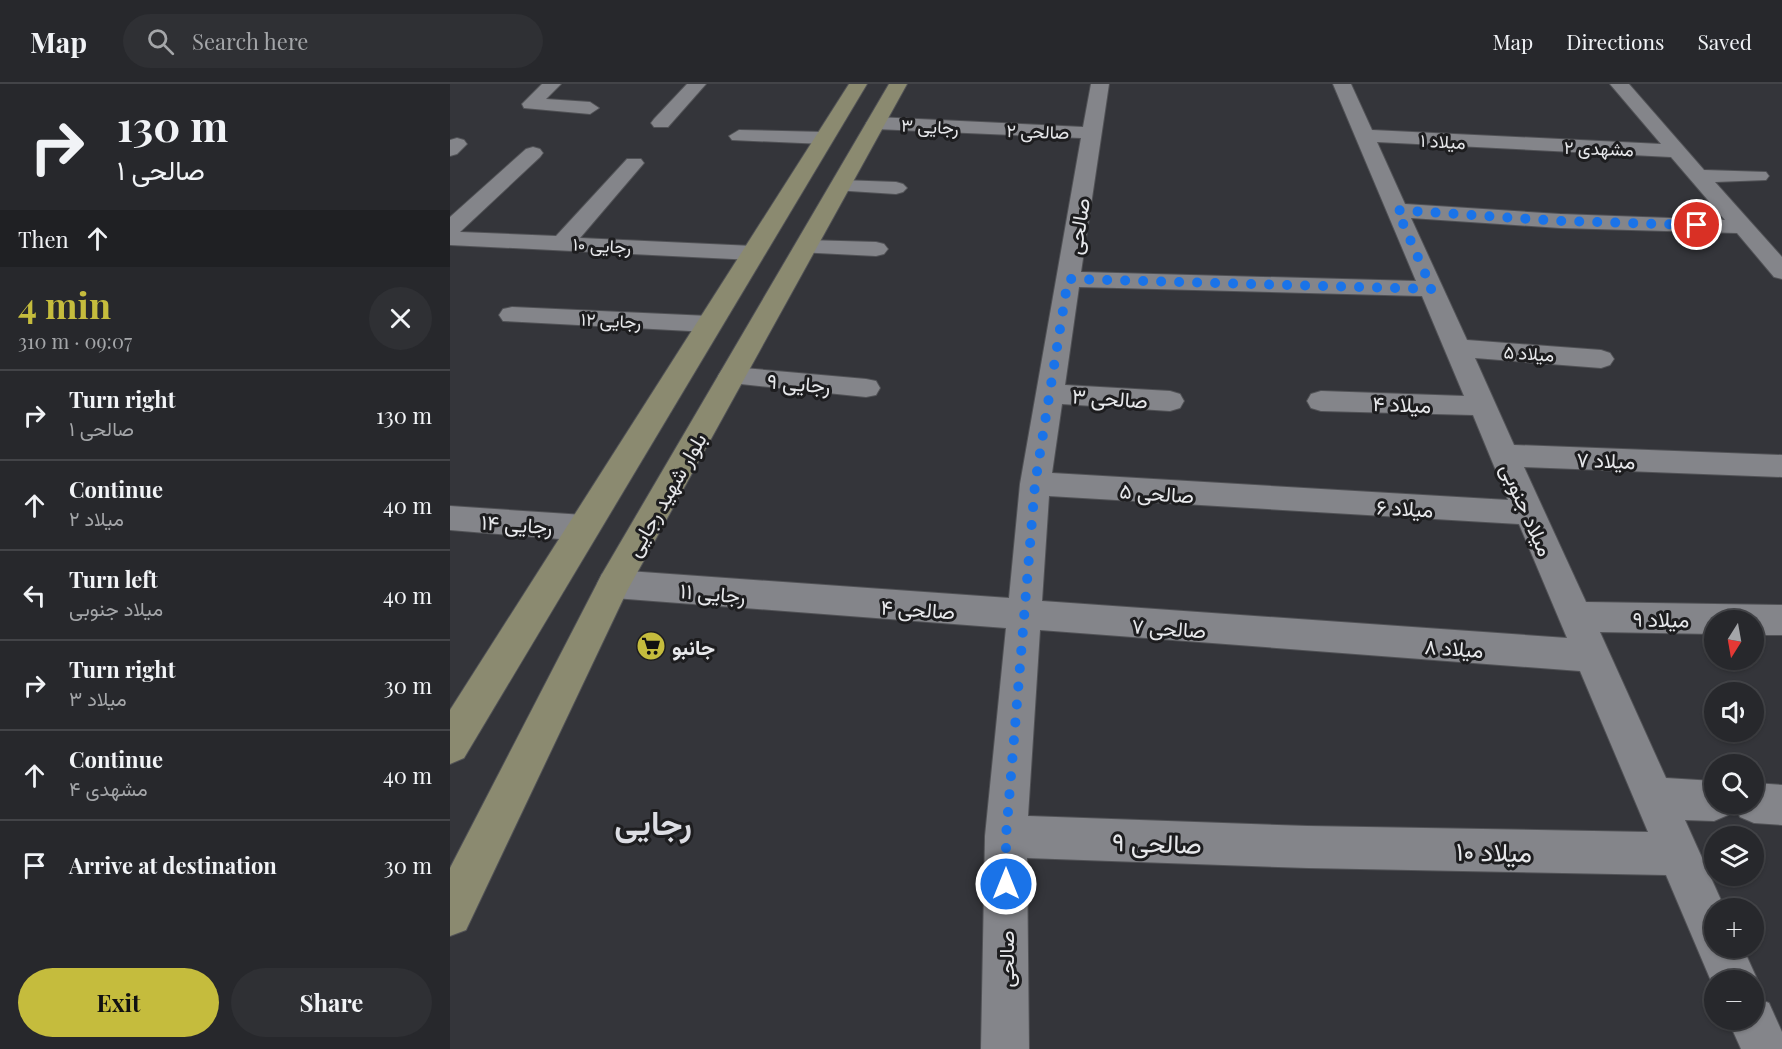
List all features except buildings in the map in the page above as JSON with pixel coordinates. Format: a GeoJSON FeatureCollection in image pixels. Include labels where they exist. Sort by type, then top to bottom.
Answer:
{"type":"FeatureCollection","features":[{"type":"Feature","properties":{"kind":"main road"},"geometry":{"type":"LineString","coordinates":[[455,730],[584,528],[858,84]]}},
{"type":"Feature","properties":{"kind":"main road","name":"بلوار شهید رجایی"},"geometry":{"type":"LineString","coordinates":[[450,914],[614,584],[898,84]]}},
{"type":"Feature","properties":{"kind":"street"},"geometry":{"type":"LineString","coordinates":[[552,84],[531,104],[590,108]]}},
{"type":"Feature","properties":{"kind":"street"},"geometry":{"type":"LineString","coordinates":[[662,123],[697,84]]}},
{"type":"Feature","properties":{"kind":"street","name":"صالحی"},"geometry":{"type":"LineString","coordinates":[[1005,1049],[1006,836],[1035,484],[1100,84]]}},
{"type":"Feature","properties":{"kind":"street","name":"میلاد جنوبی"},"geometry":{"type":"LineString","coordinates":[[1342,84],[1704,912]]}},
{"type":"Feature","properties":{"kind":"street"},"geometry":{"type":"LineString","coordinates":[[1619,84],[1782,272]]}},
{"type":"Feature","properties":{"kind":"street","name":"رجایی ۳"},"geometry":{"type":"LineString","coordinates":[[876,123],[983,128]]}},
{"type":"Feature","properties":{"kind":"street","name":"صالحی ۲"},"geometry":{"type":"LineString","coordinates":[[983,128],[1092,133]]}},
{"type":"Feature","properties":{"kind":"street"},"geometry":{"type":"LineString","coordinates":[[739,136],[824,138]]}},
{"type":"Feature","properties":{"kind":"street","name":"میلاد ۱"},"geometry":{"type":"LineString","coordinates":[[1365,136],[1520,145]]}},
{"type":"Feature","properties":{"kind":"street","name":"مشهدی ۲"},"geometry":{"type":"LineString","coordinates":[[1520,145],[1677,151]]}},
{"type":"Feature","properties":{"kind":"street"},"geometry":{"type":"LineString","coordinates":[[450,229],[533,153]]}},
{"type":"Feature","properties":{"kind":"street"},"geometry":{"type":"LineString","coordinates":[[563,243],[634,163]]}},
{"type":"Feature","properties":{"kind":"street"},"geometry":{"type":"LineString","coordinates":[[1698,176],[1759,176]]}},
{"type":"Feature","properties":{"kind":"street"},"geometry":{"type":"LineString","coordinates":[[841,186],[896,188]]}},
{"type":"Feature","properties":{"kind":"street"},"geometry":{"type":"LineString","coordinates":[[1397,210],[1748,233],[1782,240]]}},
{"type":"Feature","properties":{"kind":"street","name":"رجایی ۱۰"},"geometry":{"type":"LineString","coordinates":[[450,238],[753,253]]}},
{"type":"Feature","properties":{"kind":"street"},"geometry":{"type":"LineString","coordinates":[[806,247],[876,249]]}},
{"type":"Feature","properties":{"kind":"street"},"geometry":{"type":"LineString","coordinates":[[1068,279],[1249,282],[1432,289]]}},
{"type":"Feature","properties":{"kind":"street","name":"رجایی ۱۲"},"geometry":{"type":"LineString","coordinates":[[512,315],[709,324]]}},
{"type":"Feature","properties":{"kind":"street","name":"میلاد ۵"},"geometry":{"type":"LineString","coordinates":[[1458,348],[1601,358]]}},
{"type":"Feature","properties":{"kind":"street","name":"رجایی ۹"},"geometry":{"type":"LineString","coordinates":[[732,376],[866,388]]}},
{"type":"Feature","properties":{"kind":"street","name":"صالحی ۳"},"geometry":{"type":"LineString","coordinates":[[1050,393],[1170,401]]}},
{"type":"Feature","properties":{"kind":"street","name":"میلاد ۴"},"geometry":{"type":"LineString","coordinates":[[1321,401],[1483,406]]}},
{"type":"Feature","properties":{"kind":"street","name":"میلاد ۷"},"geometry":{"type":"LineString","coordinates":[[1505,455],[1782,466]]}},
{"type":"Feature","properties":{"kind":"street","name":"صالحی ۵"},"geometry":{"type":"LineString","coordinates":[[1035,484],[1279,500]]}},
{"type":"Feature","properties":{"kind":"street","name":"میلاد ۶"},"geometry":{"type":"LineString","coordinates":[[1279,500],[1530,513]]}},
{"type":"Feature","properties":{"kind":"street","name":"رجایی ۱۴"},"geometry":{"type":"LineString","coordinates":[[450,518],[584,528]]}},
{"type":"Feature","properties":{"kind":"street","name":"رجایی ۱۱"},"geometry":{"type":"LineString","coordinates":[[614,584],[811,600]]}},
{"type":"Feature","properties":{"kind":"street","name":"صالحی ۴"},"geometry":{"type":"LineString","coordinates":[[811,600],[1024,616]]}},
{"type":"Feature","properties":{"kind":"street","name":"صالحی ۷"},"geometry":{"type":"LineString","coordinates":[[1024,616],[1314,637]]}},
{"type":"Feature","properties":{"kind":"street","name":"میلاد ۹"},"geometry":{"type":"LineString","coordinates":[[1575,616],[1782,620]]}},
{"type":"Feature","properties":{"kind":"street","name":"میلاد ۸"},"geometry":{"type":"LineString","coordinates":[[1314,637],[1593,656]]}},
{"type":"Feature","properties":{"kind":"street"},"geometry":{"type":"LineString","coordinates":[[1655,798],[1704,800]]}},
{"type":"Feature","properties":{"kind":"street"},"geometry":{"type":"LineString","coordinates":[[1764,804],[1782,805]]}},
{"type":"Feature","properties":{"kind":"street","name":"صالحی ۹"},"geometry":{"type":"LineString","coordinates":[[1006,836],[1308,847]]}},
{"type":"Feature","properties":{"kind":"street","name":"میلاد ۱۰"},"geometry":{"type":"LineString","coordinates":[[1308,847],[1679,854]]}},
{"type":"Feature","properties":{"kind":"street"},"geometry":{"type":"LineString","coordinates":[[1756,1030],[1765,1049]]}},
{"type":"Feature","properties":{"kind":"place","name":"جانبو"},"geometry":{"type":"Point","coordinates":[651,646]}},
{"type":"Feature","properties":{"kind":"district","name":"رجایی"},"geometry":{"type":"Point","coordinates":[653,821]}},
{"type":"Feature","properties":{"kind":"route"},"geometry":{"type":"LineString","coordinates":[[1006,884],[1006,836],[1035,484],[1068,279],[1249,282],[1432,289],[1397,210],[1560,221],[1697,225]]}}]}
